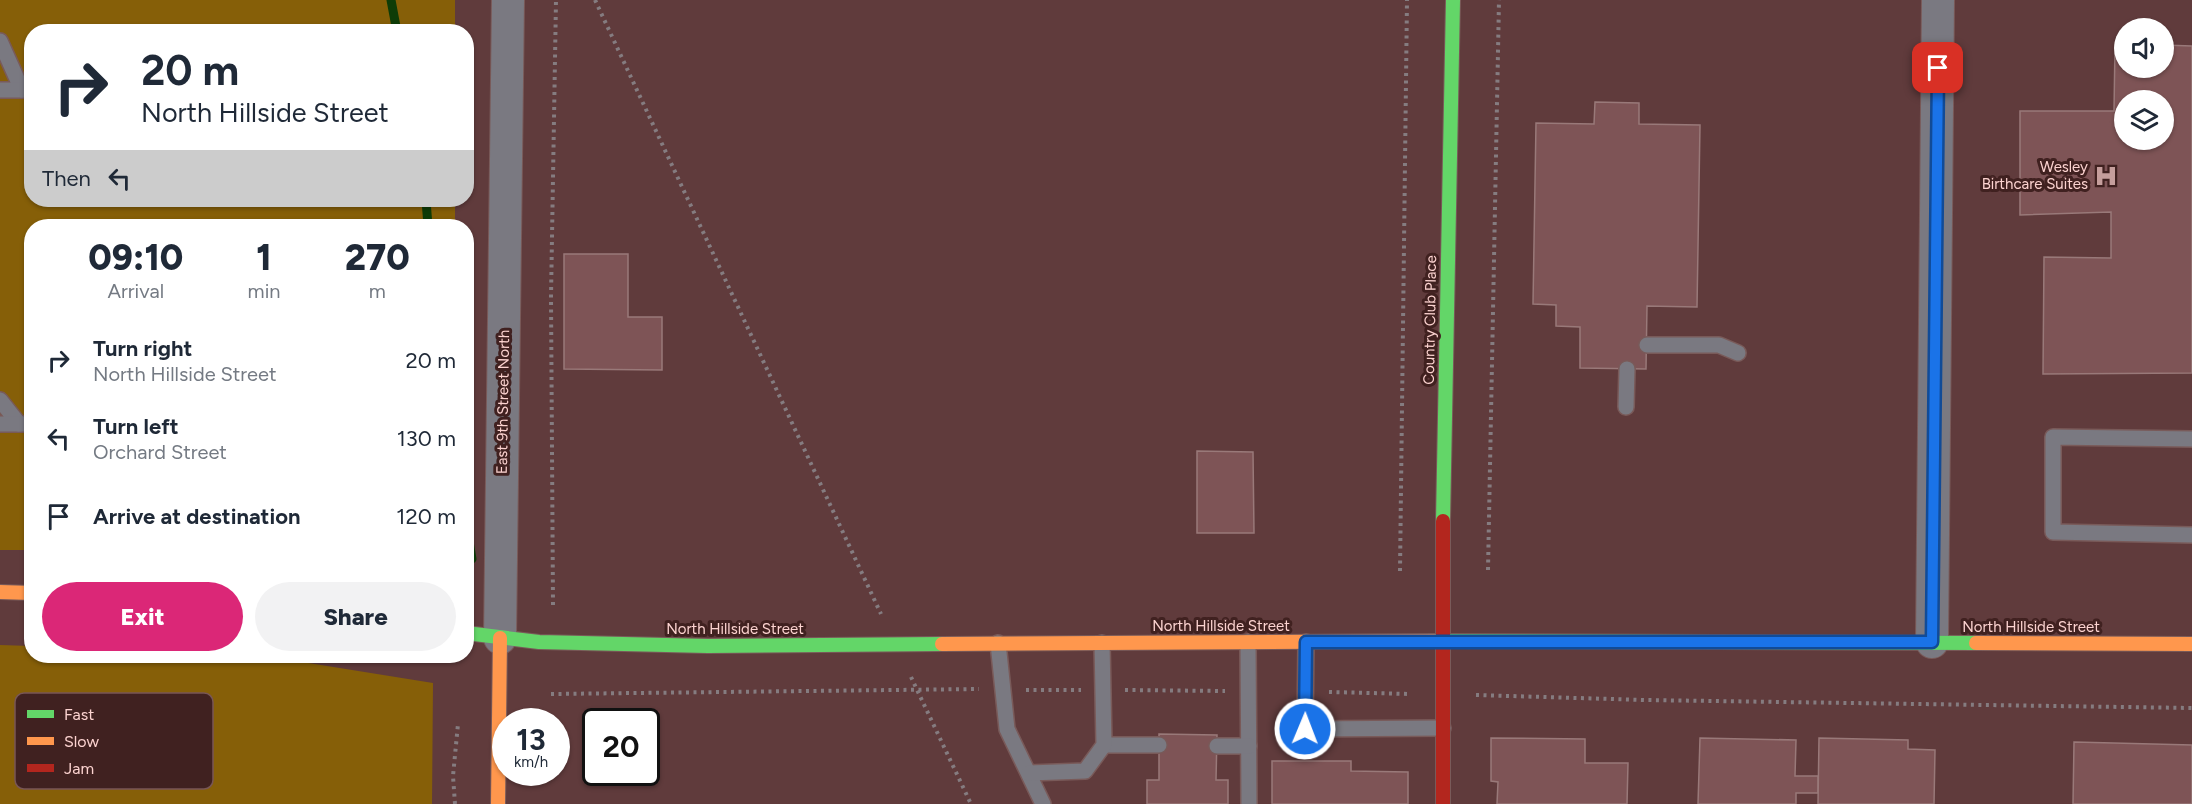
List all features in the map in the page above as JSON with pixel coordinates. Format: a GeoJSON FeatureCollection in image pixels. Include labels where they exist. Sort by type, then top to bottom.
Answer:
{"type":"FeatureCollection","features":[{"type":"Feature","properties":{"kind":"main road","name":"Country Club Place"},"geometry":{"type":"LineString","coordinates":[[1443,804],[1443,478],[1453,0]]}},
{"type":"Feature","properties":{"kind":"main road"},"geometry":{"type":"LineString","coordinates":[[0,592],[24,593]]}},
{"type":"Feature","properties":{"kind":"main road","name":"North Hillside Street"},"geometry":{"type":"LineString","coordinates":[[474,634],[539,642],[708,646],[1443,641],[2192,644]]}},
{"type":"Feature","properties":{"kind":"main road","name":"East 9th Street North"},"geometry":{"type":"LineString","coordinates":[[498,804],[500,638]]}},
{"type":"Feature","properties":{"kind":"street","name":"East 9th Street North"},"geometry":{"type":"LineString","coordinates":[[500,638],[508,0]]}},
{"type":"Feature","properties":{"kind":"street"},"geometry":{"type":"LineString","coordinates":[[1932,642],[1938,0]]}},
{"type":"Feature","properties":{"kind":"lane"},"geometry":{"type":"LineString","coordinates":[[0,40],[24,84]]}},
{"type":"Feature","properties":{"kind":"lane"},"geometry":{"type":"LineString","coordinates":[[0,90],[24,90]]}},
{"type":"Feature","properties":{"kind":"lane"},"geometry":{"type":"LineString","coordinates":[[1647,345],[1719,345],[1737,353]]}},
{"type":"Feature","properties":{"kind":"lane"},"geometry":{"type":"LineString","coordinates":[[1626,407],[1627,369]]}},
{"type":"Feature","properties":{"kind":"lane"},"geometry":{"type":"LineString","coordinates":[[0,400],[24,423]]}},
{"type":"Feature","properties":{"kind":"lane"},"geometry":{"type":"LineString","coordinates":[[0,424],[24,424]]}},
{"type":"Feature","properties":{"kind":"lane"},"geometry":{"type":"LineString","coordinates":[[2192,439],[2053,436],[2053,532],[2192,535]]}},
{"type":"Feature","properties":{"kind":"lane"},"geometry":{"type":"LineString","coordinates":[[1248,642],[1249,804]]}},
{"type":"Feature","properties":{"kind":"lane"},"geometry":{"type":"LineString","coordinates":[[1306,642],[1305,729],[1443,728]]}},
{"type":"Feature","properties":{"kind":"lane"},"geometry":{"type":"LineString","coordinates":[[998,643],[1007,729],[1043,804]]}},
{"type":"Feature","properties":{"kind":"lane"},"geometry":{"type":"LineString","coordinates":[[1029,773],[1085,771],[1104,745],[1102,643]]}},
{"type":"Feature","properties":{"kind":"lane"},"geometry":{"type":"LineString","coordinates":[[1104,745],[1159,745]]}},
{"type":"Feature","properties":{"kind":"lane"},"geometry":{"type":"LineString","coordinates":[[1216,746],[1249,746]]}},
{"type":"Feature","properties":{"kind":"path"},"geometry":{"type":"LineString","coordinates":[[553,605],[551,297],[556,0]]}},
{"type":"Feature","properties":{"kind":"path"},"geometry":{"type":"LineString","coordinates":[[595,0],[971,804]]}},
{"type":"Feature","properties":{"kind":"path"},"geometry":{"type":"LineString","coordinates":[[1400,571],[1407,0]]}},
{"type":"Feature","properties":{"kind":"path"},"geometry":{"type":"LineString","coordinates":[[1488,570],[1499,0]]}},
{"type":"Feature","properties":{"kind":"path"},"geometry":{"type":"LineString","coordinates":[[551,694],[916,689],[1249,692]]}},
{"type":"Feature","properties":{"kind":"path"},"geometry":{"type":"LineString","coordinates":[[1306,692],[1645,700],[2192,708]]}},
{"type":"Feature","properties":{"kind":"path"},"geometry":{"type":"LineString","coordinates":[[455,804],[453,776],[458,724]]}},
{"type":"Feature","properties":{"kind":"shaded area"},"geometry":{"type":"Polygon","coordinates":[[[0,0],[455,0],[455,24],[24,24],[24,207],[455,207],[455,219],[24,219],[24,550],[0,550],[0,0]]]}},
{"type":"Feature","properties":{"kind":"shaded area"},"geometry":{"type":"Polygon","coordinates":[[[0,645],[24,646],[24,663],[309,663],[433,683],[432,804],[0,804],[0,645]]]}},
{"type":"Feature","properties":{"kind":"building","name":"Wesley Birthcare Suites"},"geometry":{"type":"Polygon","coordinates":[[[2174,45],[2192,46],[2192,373],[2043,374],[2044,257],[2111,258],[2111,212],[2020,215],[2020,111],[2114,111],[2114,150],[2174,150],[2174,90],[2114,90],[2114,78],[2174,78],[2174,45]]]}},
{"type":"Feature","properties":{"kind":"building"},"geometry":{"type":"Polygon","coordinates":[[[1595,102],[1639,103],[1639,124],[1700,125],[1697,307],[1647,306],[1646,369],[1580,368],[1580,327],[1556,326],[1556,305],[1533,304],[1536,123],[1594,124],[1595,102]]]}},
{"type":"Feature","properties":{"kind":"building"},"geometry":{"type":"Polygon","coordinates":[[[564,254],[628,254],[628,317],[662,317],[662,370],[564,369],[564,254]]]}},
{"type":"Feature","properties":{"kind":"building"},"geometry":{"type":"Polygon","coordinates":[[[1197,451],[1253,452],[1254,533],[1197,533],[1197,451]]]}},
{"type":"Feature","properties":{"kind":"building"},"geometry":{"type":"Polygon","coordinates":[[[1159,734],[1217,735],[1216,780],[1228,780],[1228,804],[1147,804],[1147,780],[1159,780],[1159,734]]]}},
{"type":"Feature","properties":{"kind":"building"},"geometry":{"type":"Polygon","coordinates":[[[1491,738],[1585,739],[1585,763],[1628,763],[1627,804],[1497,804],[1498,782],[1491,781],[1491,738]]]}},
{"type":"Feature","properties":{"kind":"building"},"geometry":{"type":"Polygon","coordinates":[[[1700,738],[1796,740],[1795,776],[1818,776],[1818,793],[1796,793],[1796,804],[1698,804],[1700,738]]]}},
{"type":"Feature","properties":{"kind":"building"},"geometry":{"type":"Polygon","coordinates":[[[1819,738],[1908,740],[1908,749],[1935,750],[1934,804],[1818,804],[1819,738]]]}},
{"type":"Feature","properties":{"kind":"building"},"geometry":{"type":"Polygon","coordinates":[[[2074,742],[2192,745],[2192,804],[2073,804],[2074,742]]]}},
{"type":"Feature","properties":{"kind":"building"},"geometry":{"type":"Polygon","coordinates":[[[1272,761],[1351,761],[1351,771],[1408,772],[1408,804],[1272,804],[1272,761]]]}},
{"type":"Feature","properties":{"kind":"waterway"},"geometry":{"type":"LineString","coordinates":[[391,0],[396,24]]}},
{"type":"Feature","properties":{"kind":"waterway"},"geometry":{"type":"LineString","coordinates":[[427,207],[427,219]]}},
{"type":"Feature","properties":{"kind":"traffic: fast"},"geometry":{"type":"LineString","coordinates":[[1443,521],[1453,0]]}},
{"type":"Feature","properties":{"kind":"traffic: fast"},"geometry":{"type":"LineString","coordinates":[[474,634],[539,642],[708,646],[942,644]]}},
{"type":"Feature","properties":{"kind":"traffic: fast"},"geometry":{"type":"LineString","coordinates":[[1434,641],[1976,643]]}},
{"type":"Feature","properties":{"kind":"traffic: slow"},"geometry":{"type":"LineString","coordinates":[[0,592],[24,593]]}},
{"type":"Feature","properties":{"kind":"traffic: slow"},"geometry":{"type":"LineString","coordinates":[[498,804],[500,638]]}},
{"type":"Feature","properties":{"kind":"traffic: slow"},"geometry":{"type":"LineString","coordinates":[[942,644],[1434,641]]}},
{"type":"Feature","properties":{"kind":"traffic: slow"},"geometry":{"type":"LineString","coordinates":[[1976,643],[2192,644]]}},
{"type":"Feature","properties":{"kind":"traffic: jam"},"geometry":{"type":"LineString","coordinates":[[1443,521],[1443,804]]}},
{"type":"Feature","properties":{"kind":"place","name":"Wesley Birthcare Suites"},"geometry":{"type":"Point","coordinates":[2106,176]}},
{"type":"Feature","properties":{"kind":"route"},"geometry":{"type":"LineString","coordinates":[[1305,729],[1306,642],[1932,642],[1938,68]]}}]}
